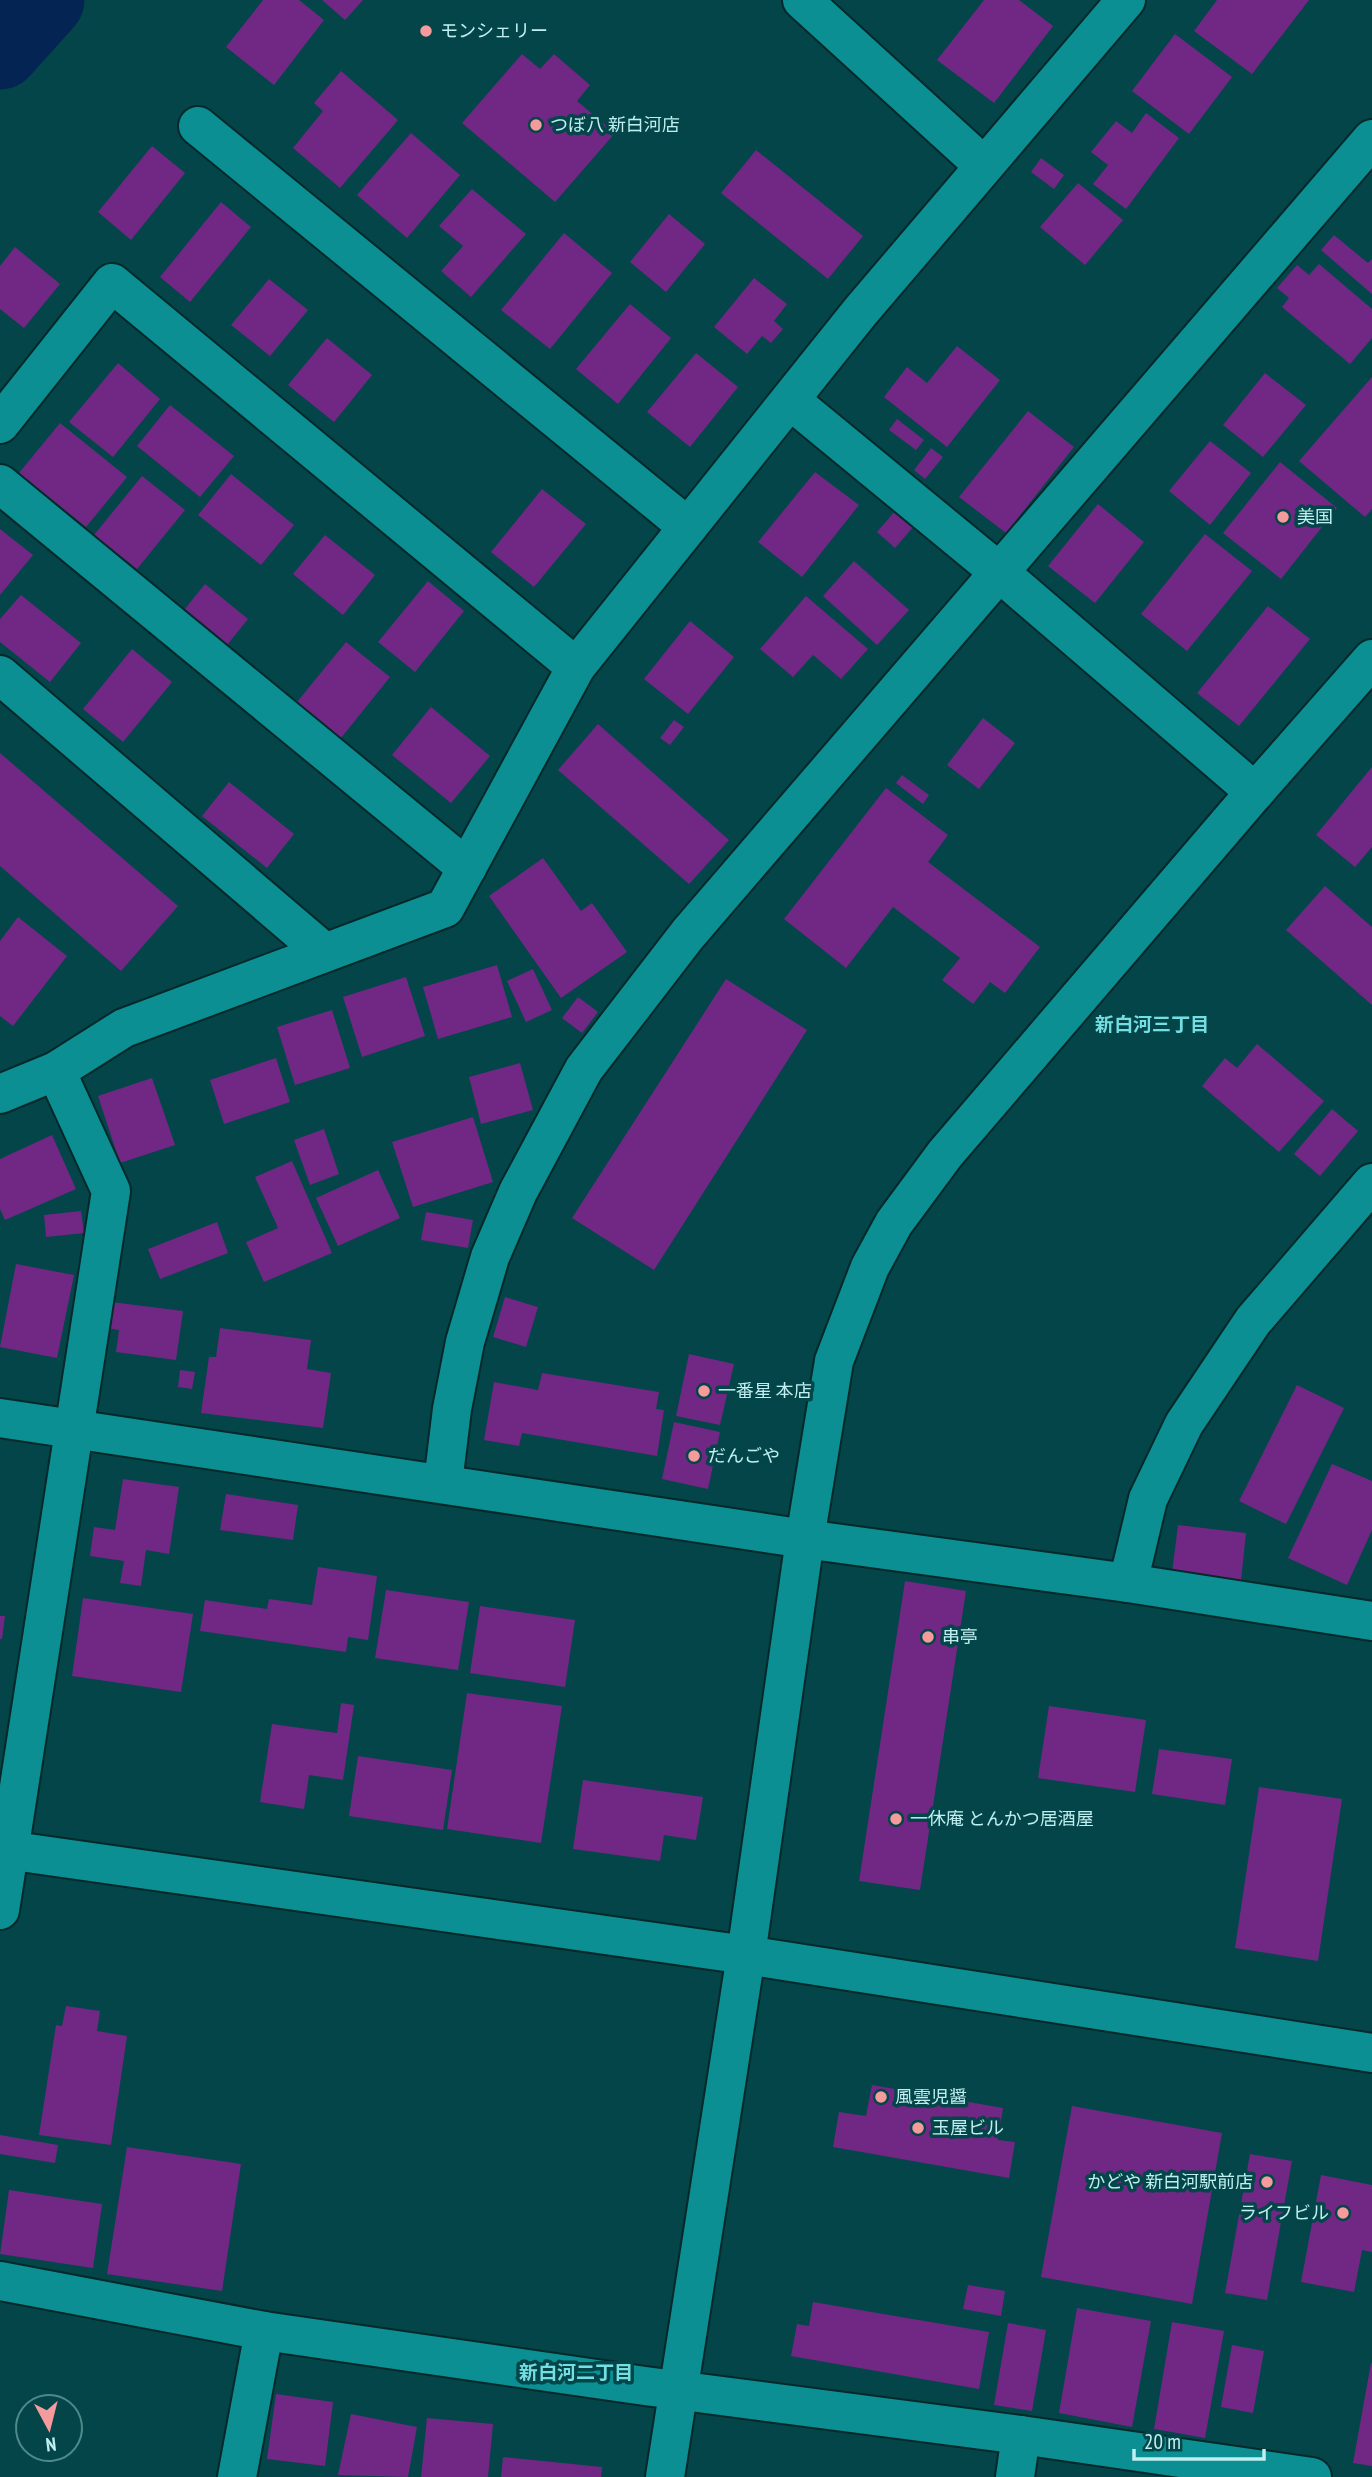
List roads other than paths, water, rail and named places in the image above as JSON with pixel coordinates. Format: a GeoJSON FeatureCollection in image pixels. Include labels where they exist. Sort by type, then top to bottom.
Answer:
{"type":"FeatureCollection","features":[{"type":"Feature","properties":{"kind":"street"},"geometry":{"type":"LineString","coordinates":[[802,0],[983,165]]}},
{"type":"Feature","properties":{"kind":"street"},"geometry":{"type":"LineString","coordinates":[[5,1085],[55,1071],[124,1028],[445,908],[576,667],[860,312],[1126,0]]}},
{"type":"Feature","properties":{"kind":"street"},"geometry":{"type":"LineString","coordinates":[[198,126],[688,527]]}},
{"type":"Feature","properties":{"kind":"street"},"geometry":{"type":"LineString","coordinates":[[443,1483],[452,1409],[465,1342],[490,1258],[518,1192],[584,1069],[688,934],[1372,139]]}},
{"type":"Feature","properties":{"kind":"street"},"geometry":{"type":"LineString","coordinates":[[0,424],[112,283],[576,667]]}},
{"type":"Feature","properties":{"kind":"street"},"geometry":{"type":"LineString","coordinates":[[790,400],[999,572],[1255,792]]}},
{"type":"Feature","properties":{"kind":"street"},"geometry":{"type":"LineString","coordinates":[[0,484],[467,868]]}},
{"type":"Feature","properties":{"kind":"street"},"geometry":{"type":"LineString","coordinates":[[665,2477],[746,1955],[804,1539],[834,1361],[870,1267],[894,1223],[989,1100],[1372,659]]}},
{"type":"Feature","properties":{"kind":"street"},"geometry":{"type":"LineString","coordinates":[[0,675],[324,952]]}},
{"type":"Feature","properties":{"kind":"street"},"geometry":{"type":"LineString","coordinates":[[0,1910],[4,1849],[95,1306],[111,1191],[55,1071]]}},
{"type":"Feature","properties":{"kind":"street"},"geometry":{"type":"LineString","coordinates":[[1128,1583],[1148,1499],[1184,1424],[1253,1321],[1372,1183]]}},
{"type":"Feature","properties":{"kind":"street"},"geometry":{"type":"LineString","coordinates":[[0,1418],[1372,1621]]}},
{"type":"Feature","properties":{"kind":"street"},"geometry":{"type":"LineString","coordinates":[[4,1849],[746,1955],[1372,2053]]}},
{"type":"Feature","properties":{"kind":"street"},"geometry":{"type":"LineString","coordinates":[[0,2281],[264,2331],[677,2390],[1021,2434],[1312,2477]]}},
{"type":"Feature","properties":{"kind":"street"},"geometry":{"type":"LineString","coordinates":[[237,2477],[264,2331]]}},
{"type":"Feature","properties":{"kind":"street"},"geometry":{"type":"LineString","coordinates":[[1015,2477],[1021,2434]]}},
{"type":"Feature","properties":{"kind":"waterway"},"geometry":{"type":"LineString","coordinates":[[0,50],[45,0]]}},
{"type":"Feature","properties":{"kind":"place","name":"モンシェリー"},"geometry":{"type":"Point","coordinates":[426,31]}},
{"type":"Feature","properties":{"kind":"place","name":"つぼ八 新白河店"},"geometry":{"type":"Point","coordinates":[536,125]}},
{"type":"Feature","properties":{"kind":"place","name":"美国"},"geometry":{"type":"Point","coordinates":[1283,517]}},
{"type":"Feature","properties":{"kind":"place","name":"一番星 本店"},"geometry":{"type":"Point","coordinates":[704,1391]}},
{"type":"Feature","properties":{"kind":"place","name":"だんごや"},"geometry":{"type":"Point","coordinates":[694,1456]}},
{"type":"Feature","properties":{"kind":"place","name":"串亭"},"geometry":{"type":"Point","coordinates":[928,1637]}},
{"type":"Feature","properties":{"kind":"place","name":"一休庵 とんかつ居酒屋"},"geometry":{"type":"Point","coordinates":[896,1819]}},
{"type":"Feature","properties":{"kind":"place","name":"風雲児醤"},"geometry":{"type":"Point","coordinates":[881,2097]}},
{"type":"Feature","properties":{"kind":"place","name":"玉屋ビル"},"geometry":{"type":"Point","coordinates":[918,2128]}},
{"type":"Feature","properties":{"kind":"place","name":"かどや 新白河駅前店"},"geometry":{"type":"Point","coordinates":[1267,2182]}},
{"type":"Feature","properties":{"kind":"place","name":"ライフビル"},"geometry":{"type":"Point","coordinates":[1343,2213]}},
{"type":"Feature","properties":{"kind":"district","name":"新白河三丁目"},"geometry":{"type":"Point","coordinates":[1152,1024]}},
{"type":"Feature","properties":{"kind":"district","name":"新白河二丁目"},"geometry":{"type":"Point","coordinates":[576,2372]}}]}
